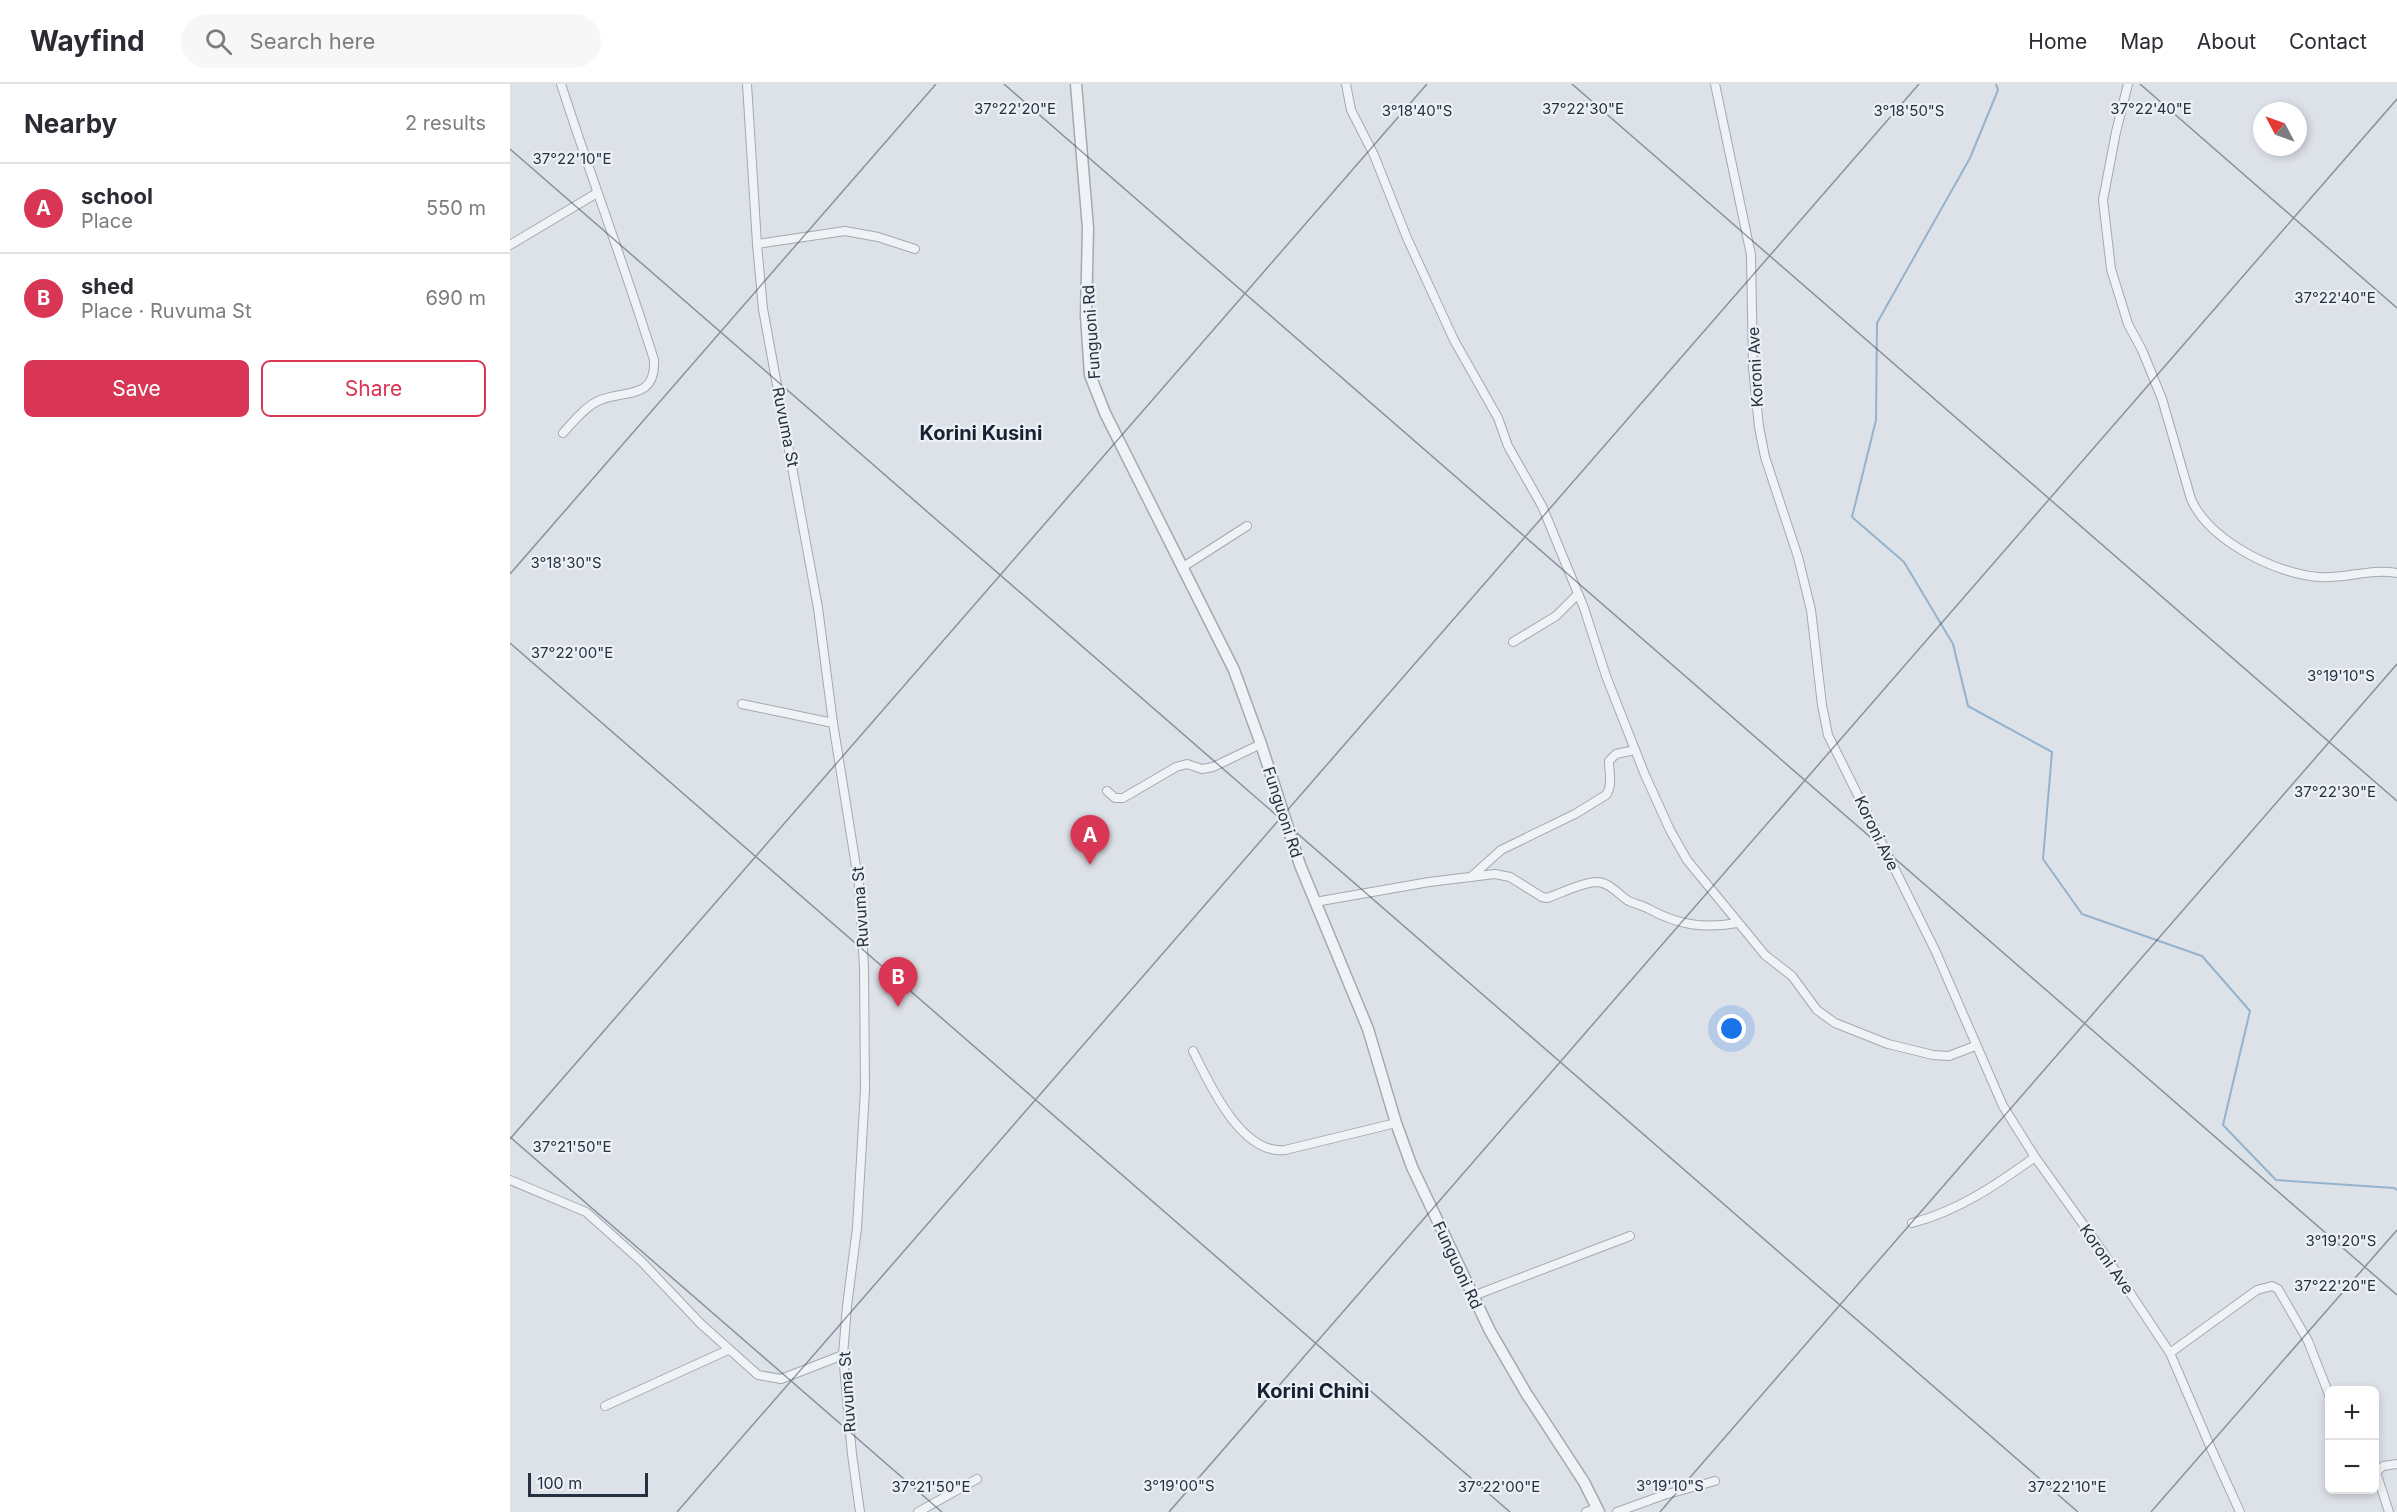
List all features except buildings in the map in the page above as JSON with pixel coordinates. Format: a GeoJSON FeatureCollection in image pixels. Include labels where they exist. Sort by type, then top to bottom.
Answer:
{"type":"FeatureCollection","features":[{"type":"Feature","properties":{"kind":"street"},"geometry":{"type":"LineString","coordinates":[[561,84],[597,194],[628,276],[654,360],[655,372],[652,381],[645,387],[636,392],[596,402],[563,432]]}},
{"type":"Feature","properties":{"kind":"street","name":"Ruvuma St"},"geometry":{"type":"LineString","coordinates":[[747,84],[757,244],[764,309],[818,608],[833,723],[854,845],[864,967],[864,1113],[857,1228],[843,1355],[852,1454],[861,1512]]}},
{"type":"Feature","properties":{"kind":"street","name":"Funguoni Rd"},"geometry":{"type":"LineString","coordinates":[[1076,84],[1088,228],[1086,316],[1090,375],[1105,413],[1234,670],[1261,744],[1300,865],[1368,1029],[1396,1123],[1412,1167],[1473,1296],[1526,1393],[1584,1482],[1594,1511]]}},
{"type":"Feature","properties":{"kind":"street"},"geometry":{"type":"LineString","coordinates":[[1346,84],[1351,110],[1374,155],[1407,238],[1454,340],[1498,417],[1508,446],[1542,506],[1578,594],[1606,676],[1635,750],[1670,830],[1687,860],[1765,955],[1801,986],[1817,1010],[1834,1023],[1888,1044],[1933,1055],[1949,1056],[1975,1046]]}},
{"type":"Feature","properties":{"kind":"street","name":"Koroni Ave"},"geometry":{"type":"LineString","coordinates":[[1715,84],[1751,255],[1753,367],[1759,427],[1765,457],[1791,531],[1806,587],[1828,735],[1935,950],[2003,1106],[2035,1157],[2103,1252],[2170,1353],[2240,1512]]}},
{"type":"Feature","properties":{"kind":"street"},"geometry":{"type":"LineString","coordinates":[[2128,84],[2103,200],[2110,269],[2128,324],[2142,350],[2162,399],[2191,499],[2197,512],[2203,520],[2231,542],[2256,558],[2289,572],[2319,577],[2386,571],[2397,573]]}},
{"type":"Feature","properties":{"kind":"street"},"geometry":{"type":"LineString","coordinates":[[510,245],[597,194]]}},
{"type":"Feature","properties":{"kind":"street"},"geometry":{"type":"LineString","coordinates":[[757,244],[845,231],[878,237],[915,249]]}},
{"type":"Feature","properties":{"kind":"street"},"geometry":{"type":"LineString","coordinates":[[1183,567],[1247,526]]}},
{"type":"Feature","properties":{"kind":"street"},"geometry":{"type":"LineString","coordinates":[[1513,642],[1556,616],[1578,594]]}},
{"type":"Feature","properties":{"kind":"street"},"geometry":{"type":"LineString","coordinates":[[742,704],[833,723]]}},
{"type":"Feature","properties":{"kind":"street"},"geometry":{"type":"LineString","coordinates":[[1107,791],[1114,798],[1124,798],[1176,767],[1187,764],[1202,769],[1213,767],[1261,744]]}},
{"type":"Feature","properties":{"kind":"street"},"geometry":{"type":"LineString","coordinates":[[1471,877],[1501,850],[1575,814],[1606,795],[1610,783],[1609,761],[1616,754],[1635,750]]}},
{"type":"Feature","properties":{"kind":"street"},"geometry":{"type":"LineString","coordinates":[[1315,902],[1503,874],[1547,898],[1597,882],[1606,884],[1629,901],[1657,915],[1679,923],[1702,927],[1737,923]]}},
{"type":"Feature","properties":{"kind":"street"},"geometry":{"type":"LineString","coordinates":[[1193,1051],[1216,1097],[1240,1127],[1268,1150],[1285,1150],[1396,1123]]}},
{"type":"Feature","properties":{"kind":"street"},"geometry":{"type":"LineString","coordinates":[[1911,1223],[1957,1208],[2035,1157]]}},
{"type":"Feature","properties":{"kind":"street"},"geometry":{"type":"LineString","coordinates":[[510,1180],[586,1212],[641,1261],[728,1350],[758,1375],[772,1379],[792,1375],[843,1355]]}},
{"type":"Feature","properties":{"kind":"street"},"geometry":{"type":"LineString","coordinates":[[1473,1296],[1630,1236]]}},
{"type":"Feature","properties":{"kind":"street"},"geometry":{"type":"LineString","coordinates":[[2170,1353],[2257,1290],[2272,1286],[2278,1289],[2308,1341],[2326,1386]]}},
{"type":"Feature","properties":{"kind":"street"},"geometry":{"type":"LineString","coordinates":[[605,1406],[728,1350]]}},
{"type":"Feature","properties":{"kind":"street"},"geometry":{"type":"LineString","coordinates":[[2379,1466],[2397,1464]]}},
{"type":"Feature","properties":{"kind":"street"},"geometry":{"type":"LineString","coordinates":[[918,1512],[977,1479]]}},
{"type":"Feature","properties":{"kind":"street"},"geometry":{"type":"LineString","coordinates":[[1617,1512],[1664,1495],[1715,1481]]}},
{"type":"Feature","properties":{"kind":"street"},"geometry":{"type":"LineString","coordinates":[[2379,1483],[2389,1512]]}},
{"type":"Feature","properties":{"kind":"waterway"},"geometry":{"type":"LineString","coordinates":[[1996,84],[1998,90],[1970,158],[1877,323],[1876,420],[1852,517],[1904,562],[1953,644],[1968,706],[2052,752],[2043,859],[2082,914],[2202,956],[2250,1011],[2223,1125],[2276,1180],[2397,1190]]}},
{"type":"Feature","properties":{"kind":"place","name":"school"},"geometry":{"type":"Point","coordinates":[1090,865]}},
{"type":"Feature","properties":{"kind":"place","name":"shed"},"geometry":{"type":"Point","coordinates":[898,1007]}},
{"type":"Feature","properties":{"kind":"district","name":"Korini Kusini"},"geometry":{"type":"Point","coordinates":[981,433]}},
{"type":"Feature","properties":{"kind":"district","name":"Korini Chini"},"geometry":{"type":"Point","coordinates":[1313,1391]}}]}
